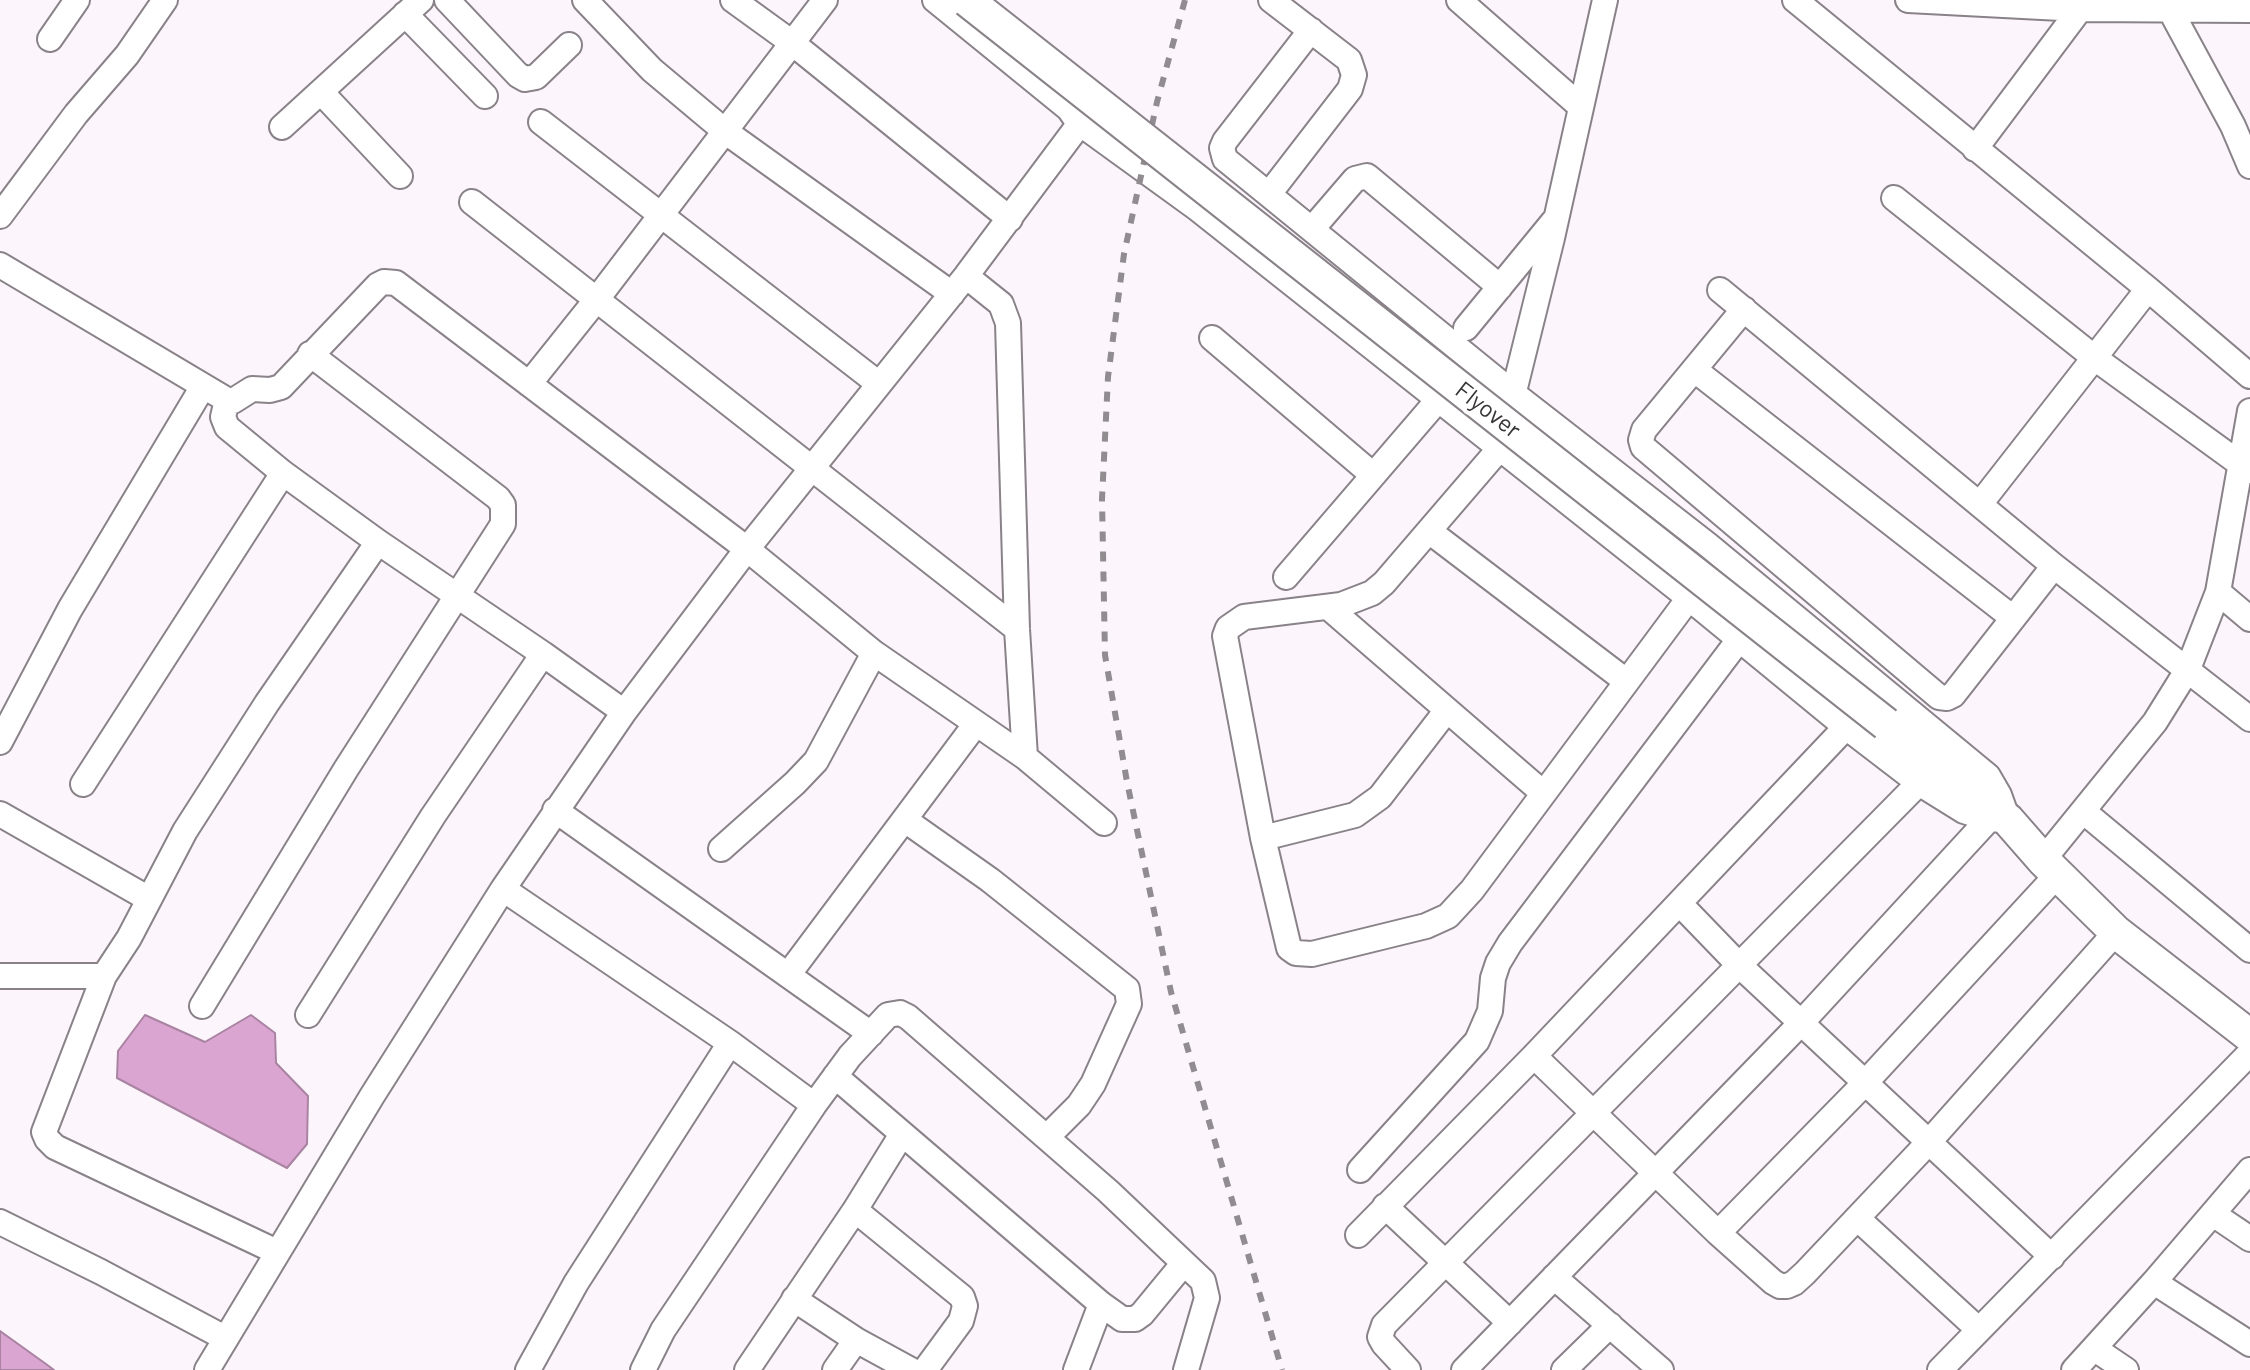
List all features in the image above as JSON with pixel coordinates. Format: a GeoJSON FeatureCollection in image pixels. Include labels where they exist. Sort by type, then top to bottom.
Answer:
{"type":"FeatureCollection","features":[{"type":"Feature","properties":{"kind":"main road","name":"Flyover"},"geometry":{"type":"LineString","coordinates":[[952,2],[1886,724],[2050,867],[2116,932],[2250,1036]]}},
{"type":"Feature","properties":{"kind":"street"},"geometry":{"type":"LineString","coordinates":[[50,39],[77,0]]}},
{"type":"Feature","properties":{"kind":"street"},"geometry":{"type":"LineString","coordinates":[[0,216],[76,114],[127,55],[165,0]]}},
{"type":"Feature","properties":{"kind":"street"},"geometry":{"type":"LineString","coordinates":[[447,0],[525,79],[536,77],[569,45]]}},
{"type":"Feature","properties":{"kind":"street"},"geometry":{"type":"LineString","coordinates":[[585,0],[652,70],[726,132],[959,285],[1001,304],[1008,323],[1017,629],[1025,757]]}},
{"type":"Feature","properties":{"kind":"street"},"geometry":{"type":"LineString","coordinates":[[733,0],[791,42],[1010,219]]}},
{"type":"Feature","properties":{"kind":"street"},"geometry":{"type":"LineString","coordinates":[[529,384],[662,216],[825,0]]}},
{"type":"Feature","properties":{"kind":"street"},"geometry":{"type":"LineString","coordinates":[[1459,0],[1581,107]]}},
{"type":"Feature","properties":{"kind":"street"},"geometry":{"type":"LineString","coordinates":[[1605,0],[1557,218],[1500,448],[1372,593],[1341,605],[1244,617],[1228,628],[1225,636],[1263,838],[1289,948],[1296,953],[1312,954],[1426,926],[1448,916],[1472,890],[1689,598]]}},
{"type":"Feature","properties":{"kind":"street"},"geometry":{"type":"LineString","coordinates":[[1795,0],[2250,376]]}},
{"type":"Feature","properties":{"kind":"street"},"geometry":{"type":"LineString","coordinates":[[1908,0],[2080,9],[2173,4],[2250,10]]}},
{"type":"Feature","properties":{"kind":"street"},"geometry":{"type":"LineString","coordinates":[[952,2],[1069,109],[1078,122],[1198,209],[1689,598],[1846,727],[1919,783],[1964,811],[1998,820]]}},
{"type":"Feature","properties":{"kind":"street"},"geometry":{"type":"LineString","coordinates":[[2173,4],[2180,29],[2233,126],[2250,166]]}},
{"type":"Feature","properties":{"kind":"street"},"geometry":{"type":"LineString","coordinates":[[1269,194],[1353,83],[1353,68],[1349,60],[1311,30],[1287,5]]}},
{"type":"Feature","properties":{"kind":"street"},"geometry":{"type":"LineString","coordinates":[[282,127],[413,7],[485,96]]}},
{"type":"Feature","properties":{"kind":"street"},"geometry":{"type":"LineString","coordinates":[[1975,149],[2080,9]]}},
{"type":"Feature","properties":{"kind":"street"},"geometry":{"type":"LineString","coordinates":[[1311,30],[1222,148],[1225,159],[1514,394],[1708,545],[1988,776],[1999,795],[1998,820],[1464,1370]]}},
{"type":"Feature","properties":{"kind":"street"},"geometry":{"type":"LineString","coordinates":[[321,92],[400,176]]}},
{"type":"Feature","properties":{"kind":"street"},"geometry":{"type":"LineString","coordinates":[[541,122],[879,384]]}},
{"type":"Feature","properties":{"kind":"street"},"geometry":{"type":"LineString","coordinates":[[207,1370],[277,1252],[555,810],[624,712],[747,549],[959,285],[1078,122]]}},
{"type":"Feature","properties":{"kind":"street"},"geometry":{"type":"LineString","coordinates":[[1312,229],[1355,179],[1367,176],[1500,287]]}},
{"type":"Feature","properties":{"kind":"street"},"geometry":{"type":"LineString","coordinates":[[1894,198],[2096,359],[2245,467]]}},
{"type":"Feature","properties":{"kind":"street"},"geometry":{"type":"LineString","coordinates":[[472,202],[1017,629]]}},
{"type":"Feature","properties":{"kind":"street"},"geometry":{"type":"LineString","coordinates":[[1466,328],[1557,218]]}},
{"type":"Feature","properties":{"kind":"street"},"geometry":{"type":"LineString","coordinates":[[0,265],[202,388],[233,401],[252,389],[281,387],[378,285],[396,283],[747,549],[874,653],[1025,757],[1104,823]]}},
{"type":"Feature","properties":{"kind":"street"},"geometry":{"type":"LineString","coordinates":[[1980,504],[2148,289]]}},
{"type":"Feature","properties":{"kind":"street"},"geometry":{"type":"LineString","coordinates":[[1720,290],[2054,566],[2250,719]]}},
{"type":"Feature","properties":{"kind":"street"},"geometry":{"type":"LineString","coordinates":[[1744,309],[1696,371],[1644,430],[1641,440],[1643,447],[1939,697],[1953,695],[2054,566]]}},
{"type":"Feature","properties":{"kind":"street"},"geometry":{"type":"LineString","coordinates":[[1212,338],[1373,475]]}},
{"type":"Feature","properties":{"kind":"street"},"geometry":{"type":"LineString","coordinates":[[202,1006],[346,769],[503,524],[503,505],[498,498],[310,354]]}},
{"type":"Feature","properties":{"kind":"street"},"geometry":{"type":"LineString","coordinates":[[1696,371],[2013,618]]}},
{"type":"Feature","properties":{"kind":"street"},"geometry":{"type":"LineString","coordinates":[[0,742],[70,609],[202,388]]}},
{"type":"Feature","properties":{"kind":"street"},"geometry":{"type":"LineString","coordinates":[[227,400],[223,417],[227,427],[283,473],[624,712]]}},
{"type":"Feature","properties":{"kind":"street"},"geometry":{"type":"LineString","coordinates":[[1286,577],[1438,400]]}},
{"type":"Feature","properties":{"kind":"street"},"geometry":{"type":"LineString","coordinates":[[1718,1233],[1865,1083],[2050,867],[2083,811],[2155,722],[2188,669],[2218,592],[2245,467],[2250,411]]}},
{"type":"Feature","properties":{"kind":"street"},"geometry":{"type":"LineString","coordinates":[[83,784],[283,473]]}},
{"type":"Feature","properties":{"kind":"street"},"geometry":{"type":"LineString","coordinates":[[1429,531],[1626,681]]}},
{"type":"Feature","properties":{"kind":"street"},"geometry":{"type":"LineString","coordinates":[[277,1252],[55,1147],[44,1132],[104,976],[129,938],[185,831],[252,726],[378,542]]}},
{"type":"Feature","properties":{"kind":"street"},"geometry":{"type":"LineString","coordinates":[[2218,592],[2250,619]]}},
{"type":"Feature","properties":{"kind":"street"},"geometry":{"type":"LineString","coordinates":[[1328,607],[1542,792]]}},
{"type":"Feature","properties":{"kind":"street"},"geometry":{"type":"LineString","coordinates":[[1360,1170],[1477,1041],[1490,1011],[1493,978],[1510,943],[1738,641]]}},
{"type":"Feature","properties":{"kind":"street"},"geometry":{"type":"LineString","coordinates":[[721,849],[816,761],[874,653]]}},
{"type":"Feature","properties":{"kind":"street"},"geometry":{"type":"LineString","coordinates":[[308,1015],[433,816],[543,654]]}},
{"type":"Feature","properties":{"kind":"street"},"geometry":{"type":"LineString","coordinates":[[1263,838],[1355,815],[1380,797],[1447,710]]}},
{"type":"Feature","properties":{"kind":"street"},"geometry":{"type":"LineString","coordinates":[[788,975],[975,725]]}},
{"type":"Feature","properties":{"kind":"street"},"geometry":{"type":"LineString","coordinates":[[1358,1235],[1534,1056],[1846,727]]}},
{"type":"Feature","properties":{"kind":"street"},"geometry":{"type":"LineString","coordinates":[[1408,1370],[1384,1344],[1380,1337],[1381,1330],[1919,783]]}},
{"type":"Feature","properties":{"kind":"street"},"geometry":{"type":"LineString","coordinates":[[555,810],[871,1034]]}},
{"type":"Feature","properties":{"kind":"street"},"geometry":{"type":"LineString","coordinates":[[2083,811],[2250,950]]}},
{"type":"Feature","properties":{"kind":"street"},"geometry":{"type":"LineString","coordinates":[[0,814],[149,899]]}},
{"type":"Feature","properties":{"kind":"street"},"geometry":{"type":"LineString","coordinates":[[905,820],[990,880],[1127,989],[1129,1004],[1093,1084],[1079,1105],[1047,1137]]}},
{"type":"Feature","properties":{"kind":"street"},"geometry":{"type":"LineString","coordinates":[[503,889],[730,1043],[814,1105]]}},
{"type":"Feature","properties":{"kind":"street"},"geometry":{"type":"LineString","coordinates":[[1680,904],[1738,964],[2052,1257]]}},
{"type":"Feature","properties":{"kind":"street"},"geometry":{"type":"LineString","coordinates":[[1534,1056],[1718,1233],[1773,1282],[1787,1286],[1805,1273],[1928,1143],[2116,932]]}},
{"type":"Feature","properties":{"kind":"street"},"geometry":{"type":"LineString","coordinates":[[0,976],[104,976]]}},
{"type":"Feature","properties":{"kind":"street"},"geometry":{"type":"LineString","coordinates":[[643,1370],[663,1330],[814,1105],[888,1015],[900,1013],[1047,1137],[1203,1281],[1207,1298],[1186,1370]]}},
{"type":"Feature","properties":{"kind":"street"},"geometry":{"type":"LineString","coordinates":[[528,1370],[576,1283],[730,1043]]}},
{"type":"Feature","properties":{"kind":"street"},"geometry":{"type":"LineString","coordinates":[[1940,1370],[2250,1053]]}},
{"type":"Feature","properties":{"kind":"street"},"geometry":{"type":"LineString","coordinates":[[835,1076],[1122,1319],[1135,1319],[1184,1263]]}},
{"type":"Feature","properties":{"kind":"street"},"geometry":{"type":"LineString","coordinates":[[747,1370],[855,1210],[902,1134]]}},
{"type":"Feature","properties":{"kind":"street"},"geometry":{"type":"LineString","coordinates":[[2074,1370],[2250,1170]]}},
{"type":"Feature","properties":{"kind":"street"},"geometry":{"type":"LineString","coordinates":[[1385,1206],[1510,1323]]}},
{"type":"Feature","properties":{"kind":"street"},"geometry":{"type":"LineString","coordinates":[[855,1210],[962,1297],[965,1306],[961,1321],[925,1370]]}},
{"type":"Feature","properties":{"kind":"street"},"geometry":{"type":"LineString","coordinates":[[2213,1214],[2250,1239]]}},
{"type":"Feature","properties":{"kind":"street"},"geometry":{"type":"LineString","coordinates":[[1857,1218],[1979,1330]]}},
{"type":"Feature","properties":{"kind":"street"},"geometry":{"type":"LineString","coordinates":[[0,1222],[225,1338]]}},
{"type":"Feature","properties":{"kind":"street"},"geometry":{"type":"LineString","coordinates":[[1554,1277],[1661,1370]]}},
{"type":"Feature","properties":{"kind":"street"},"geometry":{"type":"LineString","coordinates":[[2154,1282],[2250,1344]]}},
{"type":"Feature","properties":{"kind":"street"},"geometry":{"type":"LineString","coordinates":[[794,1299],[856,1340],[911,1370]]}},
{"type":"Feature","properties":{"kind":"street"},"geometry":{"type":"LineString","coordinates":[[1076,1370],[1101,1304]]}},
{"type":"Feature","properties":{"kind":"street"},"geometry":{"type":"LineString","coordinates":[[1564,1370],[1610,1325]]}},
{"type":"Feature","properties":{"kind":"street"},"geometry":{"type":"LineString","coordinates":[[835,1370],[856,1340]]}},
{"type":"Feature","properties":{"kind":"street"},"geometry":{"type":"LineString","coordinates":[[2095,1349],[2126,1370]]}},
{"type":"Feature","properties":{"kind":"shaded area"},"geometry":{"type":"Polygon","coordinates":[[[145,1015],[205,1042],[251,1015],[275,1033],[276,1063],[308,1096],[307,1144],[287,1168],[117,1078],[118,1051],[145,1015]]]}},
{"type":"Feature","properties":{"kind":"shaded area"},"geometry":{"type":"Polygon","coordinates":[[[0,1331],[46,1364],[54,1370],[0,1370],[0,1331]]]}},
{"type":"Feature","properties":{"kind":"railway"},"geometry":{"type":"LineString","coordinates":[[1185,0],[1157,102],[1124,254],[1108,377],[1102,499],[1105,655],[1127,782],[1171,992],[1282,1370]]}}]}
